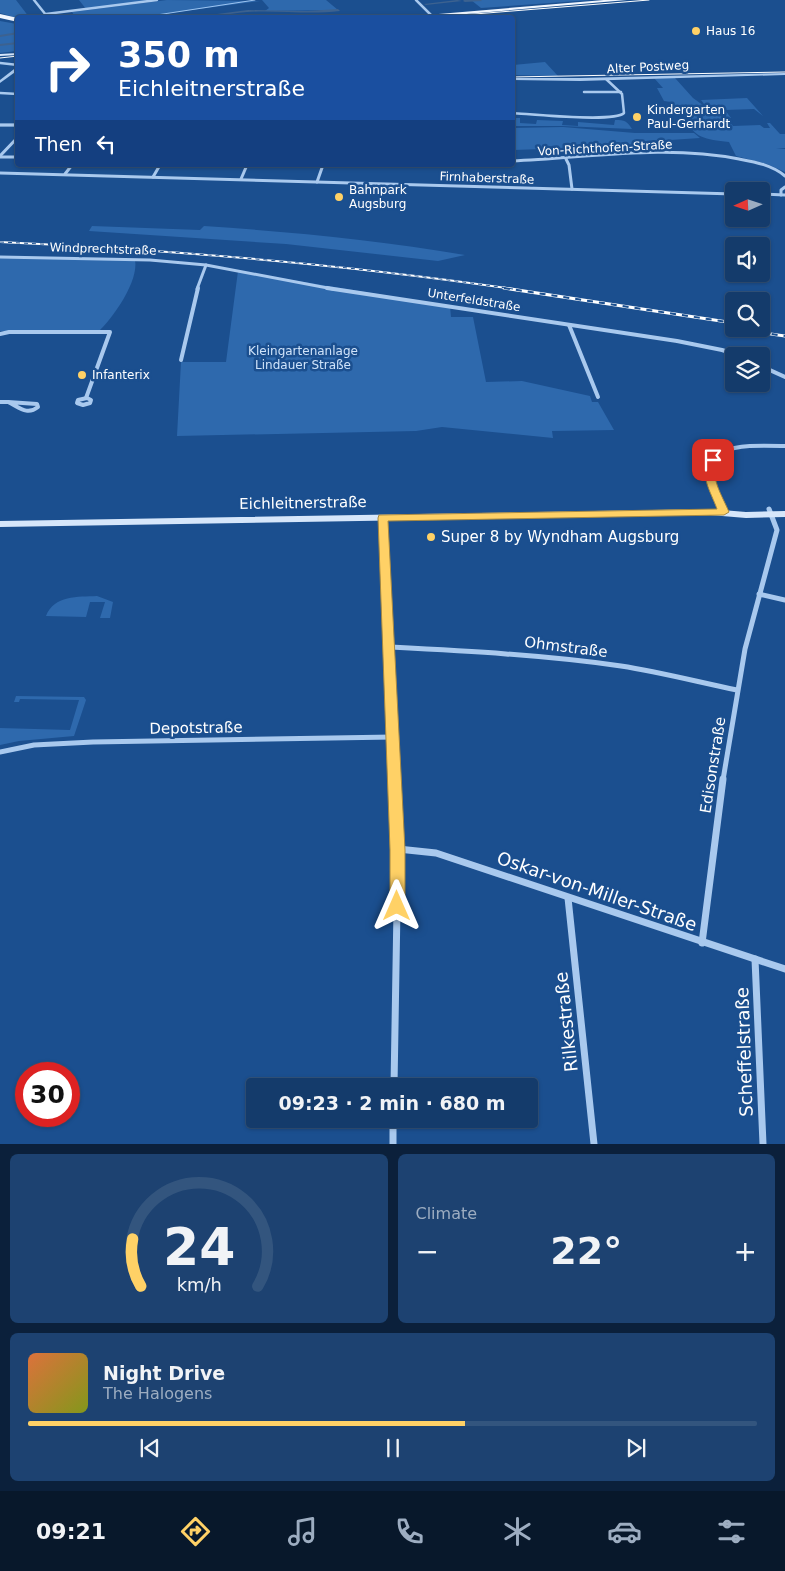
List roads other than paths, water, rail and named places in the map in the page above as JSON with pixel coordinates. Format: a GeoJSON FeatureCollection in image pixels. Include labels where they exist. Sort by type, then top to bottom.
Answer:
{"type":"FeatureCollection","features":[{"type":"Feature","properties":{"kind":"main road"},"geometry":{"type":"LineString","coordinates":[[431,15],[624,0]]}},
{"type":"Feature","properties":{"kind":"main road"},"geometry":{"type":"LineString","coordinates":[[0,16],[15,19]]}},
{"type":"Feature","properties":{"kind":"main road"},"geometry":{"type":"LineString","coordinates":[[0,55],[15,54]]}},
{"type":"Feature","properties":{"kind":"main road","name":"Eichleitnerstraße"},"geometry":{"type":"LineString","coordinates":[[0,524],[725,512],[746,515],[785,508]]}},
{"type":"Feature","properties":{"kind":"main road","name":"Eichleitnerstraße"},"geometry":{"type":"LineString","coordinates":[[771,512],[785,514]]}},
{"type":"Feature","properties":{"kind":"street"},"geometry":{"type":"LineString","coordinates":[[34,0],[45,15]]}},
{"type":"Feature","properties":{"kind":"street"},"geometry":{"type":"LineString","coordinates":[[53,15],[157,0]]}},
{"type":"Feature","properties":{"kind":"street"},"geometry":{"type":"LineString","coordinates":[[416,0],[431,15]]}},
{"type":"Feature","properties":{"kind":"street"},"geometry":{"type":"LineString","coordinates":[[0,63],[15,66]]}},
{"type":"Feature","properties":{"kind":"street"},"geometry":{"type":"LineString","coordinates":[[0,82],[15,69]]}},
{"type":"Feature","properties":{"kind":"street","name":"Alter Postweg"},"geometry":{"type":"LineString","coordinates":[[515,79],[606,79],[710,74],[785,74]]}},
{"type":"Feature","properties":{"kind":"street"},"geometry":{"type":"LineString","coordinates":[[515,113],[615,117],[624,113],[621,92],[606,79]]}},
{"type":"Feature","properties":{"kind":"street"},"geometry":{"type":"LineString","coordinates":[[584,92],[621,92]]}},
{"type":"Feature","properties":{"kind":"street"},"geometry":{"type":"LineString","coordinates":[[0,93],[15,94]]}},
{"type":"Feature","properties":{"kind":"street"},"geometry":{"type":"LineString","coordinates":[[0,125],[15,125]]}},
{"type":"Feature","properties":{"kind":"street"},"geometry":{"type":"LineString","coordinates":[[0,156],[15,142]]}},
{"type":"Feature","properties":{"kind":"street","name":"Von-Richthofen-Straße"},"geometry":{"type":"LineString","coordinates":[[515,161],[566,159],[643,152],[686,152],[742,159],[771,167],[785,176]]}},
{"type":"Feature","properties":{"kind":"street"},"geometry":{"type":"LineString","coordinates":[[0,156],[15,157]]}},
{"type":"Feature","properties":{"kind":"street"},"geometry":{"type":"LineString","coordinates":[[566,159],[570,167],[572,189]]}},
{"type":"Feature","properties":{"kind":"street"},"geometry":{"type":"LineString","coordinates":[[65,174],[70,167]]}},
{"type":"Feature","properties":{"kind":"street"},"geometry":{"type":"LineString","coordinates":[[153,177],[159,167]]}},
{"type":"Feature","properties":{"kind":"street"},"geometry":{"type":"LineString","coordinates":[[241,179],[246,167]]}},
{"type":"Feature","properties":{"kind":"street"},"geometry":{"type":"LineString","coordinates":[[317,182],[322,167]]}},
{"type":"Feature","properties":{"kind":"street","name":"Firnhaberstraße"},"geometry":{"type":"LineString","coordinates":[[0,173],[725,194]]}},
{"type":"Feature","properties":{"kind":"street"},"geometry":{"type":"LineString","coordinates":[[770,194],[783,195],[781,190],[785,187]]}},
{"type":"Feature","properties":{"kind":"street","name":"Windprechtstraße"},"geometry":{"type":"LineString","coordinates":[[0,256],[156,261],[206,265]]}},
{"type":"Feature","properties":{"kind":"street"},"geometry":{"type":"LineString","coordinates":[[181,360],[197,290],[206,265]]}},
{"type":"Feature","properties":{"kind":"street","name":"Unterfeldstraße"},"geometry":{"type":"LineString","coordinates":[[206,265],[344,291],[708,347],[725,352]]}},
{"type":"Feature","properties":{"kind":"street"},"geometry":{"type":"LineString","coordinates":[[569,325],[598,397]]}},
{"type":"Feature","properties":{"kind":"street"},"geometry":{"type":"LineString","coordinates":[[0,335],[9,332],[110,332],[86,398]]}},
{"type":"Feature","properties":{"kind":"street"},"geometry":{"type":"LineString","coordinates":[[770,370],[785,377]]}},
{"type":"Feature","properties":{"kind":"street"},"geometry":{"type":"LineString","coordinates":[[0,402],[7,402],[32,403],[37,404],[38,407],[34,411],[25,412],[7,402]]}},
{"type":"Feature","properties":{"kind":"street"},"geometry":{"type":"LineString","coordinates":[[725,512],[709,476],[710,465],[715,457],[723,452],[742,447],[785,446]]}},
{"type":"Feature","properties":{"kind":"street","name":"Edisonstraße"},"geometry":{"type":"LineString","coordinates":[[702,942],[737,690],[759,594],[777,530],[771,512]]}},
{"type":"Feature","properties":{"kind":"street"},"geometry":{"type":"LineString","coordinates":[[383,518],[398,850],[394,1078]]}},
{"type":"Feature","properties":{"kind":"street"},"geometry":{"type":"LineString","coordinates":[[759,594],[785,600]]}},
{"type":"Feature","properties":{"kind":"street","name":"Ohmstraße"},"geometry":{"type":"LineString","coordinates":[[389,647],[512,654],[622,666],[737,690]]}},
{"type":"Feature","properties":{"kind":"street","name":"Depotstraße"},"geometry":{"type":"LineString","coordinates":[[0,752],[34,746],[93,742],[393,737]]}},
{"type":"Feature","properties":{"kind":"street","name":"Oskar-von-Miller-Straße"},"geometry":{"type":"LineString","coordinates":[[398,850],[436,853],[785,969]]}},
{"type":"Feature","properties":{"kind":"street","name":"Rilkestraße"},"geometry":{"type":"LineString","coordinates":[[568,898],[594,1144]]}},
{"type":"Feature","properties":{"kind":"street","name":"Scheffelstraße"},"geometry":{"type":"LineString","coordinates":[[755,959],[763,1144]]}},
{"type":"Feature","properties":{"kind":"street"},"geometry":{"type":"LineString","coordinates":[[393,1128],[393,1144]]}},
{"type":"Feature","properties":{"kind":"waterway"},"geometry":{"type":"LineString","coordinates":[[157,15],[255,0]]}},
{"type":"Feature","properties":{"kind":"waterway"},"geometry":{"type":"LineString","coordinates":[[426,4],[460,1]]}},
{"type":"Feature","properties":{"kind":"waterway"},"geometry":{"type":"LineString","coordinates":[[465,1],[480,1]]}},
{"type":"Feature","properties":{"kind":"waterway"},"geometry":{"type":"LineString","coordinates":[[214,15],[248,11],[307,12],[338,10]]}},
{"type":"Feature","properties":{"kind":"waterway"},"geometry":{"type":"LineString","coordinates":[[0,36],[15,34]]}},
{"type":"Feature","properties":{"kind":"waterway"},"geometry":{"type":"LineString","coordinates":[[0,45],[15,43]]}},
{"type":"Feature","properties":{"kind":"tram line"},"geometry":{"type":"LineString","coordinates":[[462,15],[649,0]]}},
{"type":"Feature","properties":{"kind":"tram line"},"geometry":{"type":"LineString","coordinates":[[0,58],[15,56]]}},
{"type":"Feature","properties":{"kind":"tram line"},"geometry":{"type":"LineString","coordinates":[[515,77],[785,72]]}},
{"type":"Feature","properties":{"kind":"railway"},"geometry":{"type":"LineString","coordinates":[[0,242],[129,249],[257,259],[385,272],[513,289]]}},
{"type":"Feature","properties":{"kind":"railway"},"geometry":{"type":"LineString","coordinates":[[504,288],[725,322]]}},
{"type":"Feature","properties":{"kind":"railway"},"geometry":{"type":"LineString","coordinates":[[770,334],[785,336]]}},
{"type":"Feature","properties":{"kind":"place","name":"Haus 16"},"geometry":{"type":"Point","coordinates":[696,31]}},
{"type":"Feature","properties":{"kind":"place","name":"Kindergarten Paul-Gerhardt"},"geometry":{"type":"Point","coordinates":[637,117]}},
{"type":"Feature","properties":{"kind":"place","name":"Bahnpark Augsburg"},"geometry":{"type":"Point","coordinates":[339,197]}},
{"type":"Feature","properties":{"kind":"place","name":"Infanterix"},"geometry":{"type":"Point","coordinates":[82,375]}},
{"type":"Feature","properties":{"kind":"place","name":"Super 8 by Wyndham Augsburg"},"geometry":{"type":"Point","coordinates":[431,537]}},
{"type":"Feature","properties":{"kind":"park label","name":"Kleingartenanlage Lindauer Straße"},"geometry":{"type":"Point","coordinates":[303,358]}}]}
